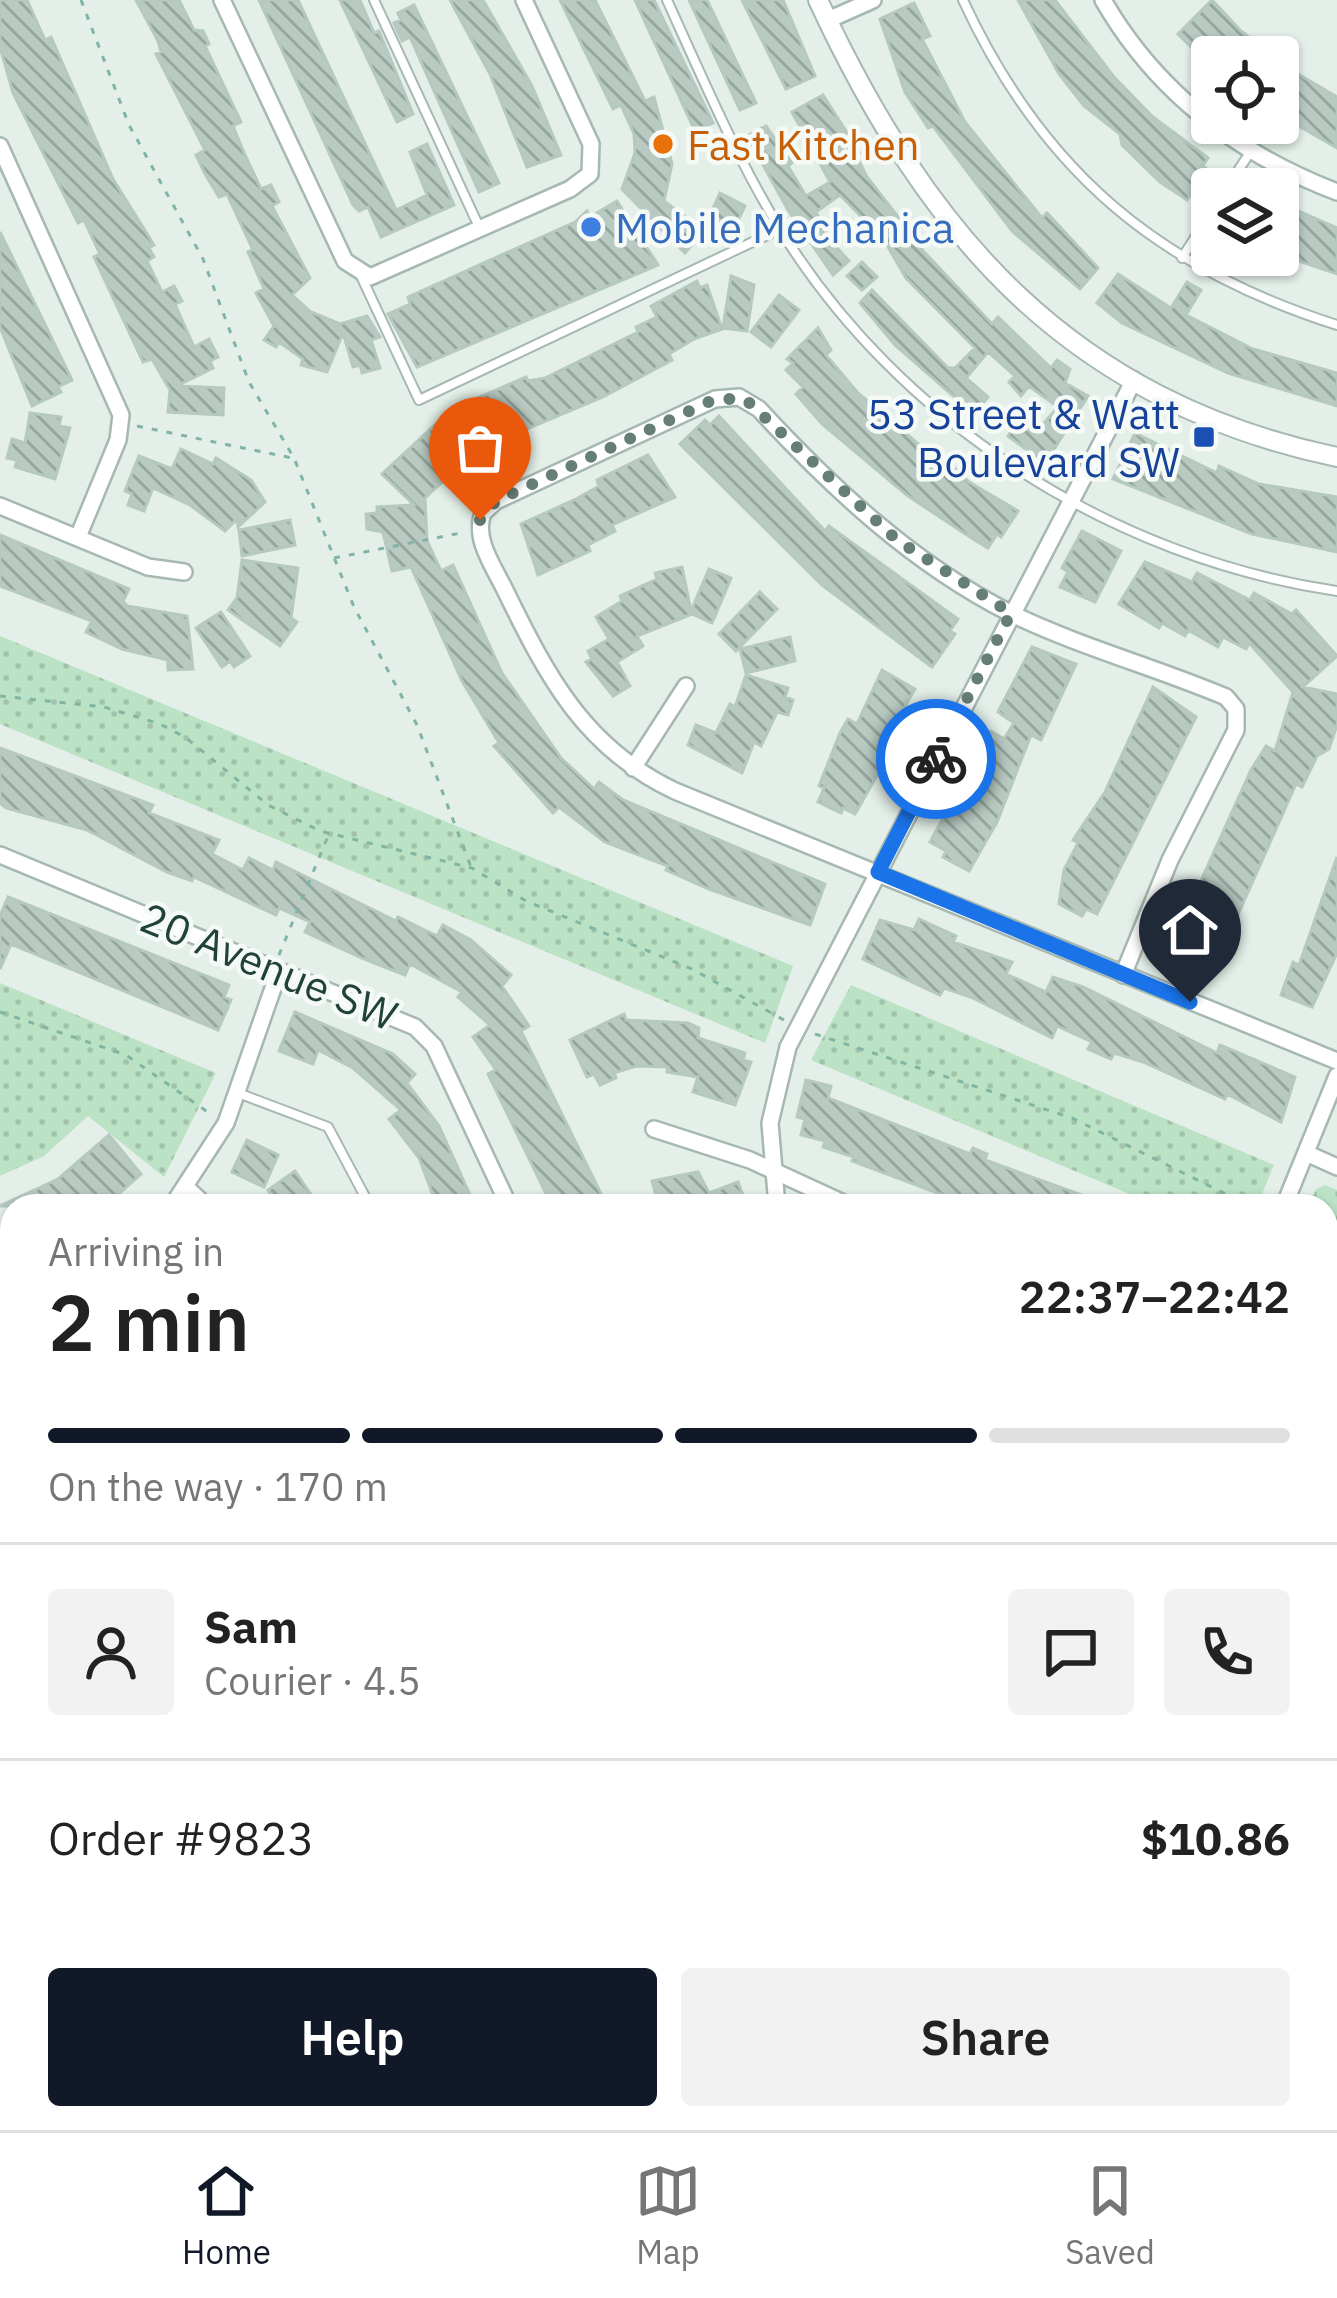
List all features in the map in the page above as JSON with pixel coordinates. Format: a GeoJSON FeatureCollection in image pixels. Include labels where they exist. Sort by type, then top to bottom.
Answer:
{"type":"FeatureCollection","features":[{"type":"Feature","properties":{"kind":"street"},"geometry":{"type":"LineString","coordinates":[[222,0],[344,261],[361,276],[387,274],[570,189],[592,166],[591,144],[524,0]]}},
{"type":"Feature","properties":{"kind":"street"},"geometry":{"type":"LineString","coordinates":[[818,0],[898,155],[962,241],[1040,316],[1134,380],[1217,422],[1337,457]]}},
{"type":"Feature","properties":{"kind":"street"},"geometry":{"type":"LineString","coordinates":[[828,20],[873,0]]}},
{"type":"Feature","properties":{"kind":"street"},"geometry":{"type":"LineString","coordinates":[[1103,0],[1172,90],[1251,151],[1337,192]]}},
{"type":"Feature","properties":{"kind":"street"},"geometry":{"type":"LineString","coordinates":[[0,146],[6,176],[116,397],[122,423],[78,537]]}},
{"type":"Feature","properties":{"kind":"street"},"geometry":{"type":"LineString","coordinates":[[775,1194],[770,1123],[782,1062],[1134,380]]}},
{"type":"Feature","properties":{"kind":"street"},"geometry":{"type":"LineString","coordinates":[[1123,975],[1184,829],[1236,730],[1236,709],[1219,693],[1160,676],[1011,613],[897,540],[739,397],[715,399],[496,501],[480,525],[556,690],[585,728],[632,768],[675,790],[1123,975],[1337,1061]]}},
{"type":"Feature","properties":{"kind":"street"},"geometry":{"type":"LineString","coordinates":[[0,506],[148,567],[184,572]]}},
{"type":"Feature","properties":{"kind":"street"},"geometry":{"type":"LineString","coordinates":[[632,768],[686,686]]}},
{"type":"Feature","properties":{"kind":"street","name":"20 Avenue SW"},"geometry":{"type":"LineString","coordinates":[[0,855],[279,963],[426,1034],[503,1194]]}},
{"type":"Feature","properties":{"kind":"street"},"geometry":{"type":"LineString","coordinates":[[183,1194],[226,1123],[279,963]]}},
{"type":"Feature","properties":{"kind":"street"},"geometry":{"type":"LineString","coordinates":[[1289,1194],[1337,1076]]}},
{"type":"Feature","properties":{"kind":"street"},"geometry":{"type":"LineString","coordinates":[[654,1129],[824,1194]]}},
{"type":"Feature","properties":{"kind":"street"},"geometry":{"type":"LineString","coordinates":[[1306,1153],[1337,1167]]}},
{"type":"Feature","properties":{"kind":"street"},"geometry":{"type":"LineString","coordinates":[[188,1188],[194,1194]]}},
{"type":"Feature","properties":{"kind":"lane"},"geometry":{"type":"LineString","coordinates":[[374,0],[481,230]]}},
{"type":"Feature","properties":{"kind":"lane"},"geometry":{"type":"LineString","coordinates":[[667,0],[780,229],[874,350],[938,411],[1069,502],[1208,559],[1337,592]]}},
{"type":"Feature","properties":{"kind":"lane"},"geometry":{"type":"LineString","coordinates":[[962,0],[997,71],[1049,143],[1182,258],[1213,278],[1337,325]]}},
{"type":"Feature","properties":{"kind":"lane"},"geometry":{"type":"LineString","coordinates":[[1240,168],[1251,151]]}},
{"type":"Feature","properties":{"kind":"lane"},"geometry":{"type":"LineString","coordinates":[[361,276],[419,400],[780,229]]}},
{"type":"Feature","properties":{"kind":"lane"},"geometry":{"type":"LineString","coordinates":[[1182,258],[1191,244]]}},
{"type":"Feature","properties":{"kind":"lane"},"geometry":{"type":"LineString","coordinates":[[237,1092],[328,1127],[364,1194]]}},
{"type":"Feature","properties":{"kind":"path"},"geometry":{"type":"LineString","coordinates":[[81,0],[129,125],[194,239],[249,382],[294,458],[334,558],[417,725],[472,868]]}},
{"type":"Feature","properties":{"kind":"path"},"geometry":{"type":"LineString","coordinates":[[122,423],[294,458]]}},
{"type":"Feature","properties":{"kind":"path"},"geometry":{"type":"LineString","coordinates":[[334,558],[480,525]]}},
{"type":"Feature","properties":{"kind":"path"},"geometry":{"type":"LineString","coordinates":[[0,696],[104,707],[160,724],[185,737],[268,805],[328,834],[472,868],[526,901],[692,969],[785,1021]]}},
{"type":"Feature","properties":{"kind":"path"},"geometry":{"type":"LineString","coordinates":[[279,963],[328,834]]}},
{"type":"Feature","properties":{"kind":"path"},"geometry":{"type":"LineString","coordinates":[[0,1012],[126,1055],[226,1123]]}},
{"type":"Feature","properties":{"kind":"path"},"geometry":{"type":"LineString","coordinates":[[812,1033],[1072,1118],[1226,1194]]}},
{"type":"Feature","properties":{"kind":"green space"},"geometry":{"type":"Polygon","coordinates":[[[0,636],[793,966],[765,1043],[0,724],[0,636]]]}},
{"type":"Feature","properties":{"kind":"green space"},"geometry":{"type":"Polygon","coordinates":[[[0,983],[216,1073],[164,1177],[88,1116],[44,1156],[0,1176],[0,983]]]}},
{"type":"Feature","properties":{"kind":"green space"},"geometry":{"type":"Polygon","coordinates":[[[851,985],[1274,1165],[1262,1194],[1129,1194],[811,1060],[851,985]]]}},
{"type":"Feature","properties":{"kind":"green space"},"geometry":{"type":"Polygon","coordinates":[[[1325,1185],[1337,1194],[1314,1194],[1325,1185]]]}},
{"type":"Feature","properties":{"kind":"building"},"geometry":{"type":"Polygon","coordinates":[[[0,0],[27,0],[45,40],[51,37],[113,179],[154,245],[149,248],[154,257],[147,261],[162,292],[174,286],[182,301],[175,304],[194,347],[209,339],[218,357],[210,361],[213,368],[177,386],[224,388],[223,415],[168,412],[170,390],[152,359],[143,362],[94,257],[100,254],[84,220],[78,223],[13,93],[0,47],[0,0]]]}},
{"type":"Feature","properties":{"kind":"building"},"geometry":{"type":"Polygon","coordinates":[[[136,0],[179,0],[194,30],[203,31],[209,44],[205,46],[241,122],[233,126],[245,155],[261,189],[271,185],[279,202],[272,206],[310,278],[292,295],[311,312],[340,324],[367,316],[380,337],[371,340],[380,368],[362,373],[360,365],[353,367],[343,333],[327,372],[301,365],[303,359],[279,342],[276,347],[264,340],[274,326],[256,293],[264,289],[248,252],[253,250],[227,194],[219,197],[196,155],[205,150],[156,54],[161,52],[158,41],[136,0]]]}},
{"type":"Feature","properties":{"kind":"building"},"geometry":{"type":"Polygon","coordinates":[[[259,0],[298,0],[396,210],[427,195],[410,152],[427,144],[454,205],[381,237],[368,207],[359,211],[353,205],[259,0]]]}},
{"type":"Feature","properties":{"kind":"building"},"geometry":{"type":"Polygon","coordinates":[[[340,0],[360,0],[374,33],[379,31],[413,114],[397,122],[340,0]]]}},
{"type":"Feature","properties":{"kind":"building"},"geometry":{"type":"Polygon","coordinates":[[[450,0],[483,0],[532,86],[561,155],[527,167],[490,74],[450,0]]]}},
{"type":"Feature","properties":{"kind":"building"},"geometry":{"type":"Polygon","coordinates":[[[560,0],[595,0],[645,101],[654,97],[672,164],[664,201],[704,231],[685,253],[622,189],[635,153],[634,134],[621,105],[613,109],[560,0]]]}},
{"type":"Feature","properties":{"kind":"building"},"geometry":{"type":"Polygon","coordinates":[[[635,0],[654,0],[713,123],[695,131],[635,0]]]}},
{"type":"Feature","properties":{"kind":"building"},"geometry":{"type":"Polygon","coordinates":[[[689,0],[707,0],[756,103],[740,110],[689,0]]]}},
{"type":"Feature","properties":{"kind":"building"},"geometry":{"type":"Polygon","coordinates":[[[742,0],[783,0],[815,76],[786,89],[742,0]]]}},
{"type":"Feature","properties":{"kind":"building"},"geometry":{"type":"Polygon","coordinates":[[[1018,0],[1055,0],[1114,77],[1153,117],[1208,158],[1206,168],[1191,168],[1187,200],[1160,182],[1122,145],[1120,134],[1084,106],[1059,74],[1018,0]]]}},
{"type":"Feature","properties":{"kind":"building"},"geometry":{"type":"Polygon","coordinates":[[[1212,0],[1248,36],[1191,36],[1191,47],[1178,34],[1212,0]]]}},
{"type":"Feature","properties":{"kind":"building"},"geometry":{"type":"Polygon","coordinates":[[[914,3],[930,36],[922,39],[965,122],[1042,218],[1047,213],[1098,268],[1080,289],[1012,231],[933,126],[928,128],[905,92],[880,19],[914,3]]]}},
{"type":"Feature","properties":{"kind":"building"},"geometry":{"type":"Polygon","coordinates":[[[414,5],[499,183],[479,192],[410,37],[402,41],[394,23],[401,20],[398,13],[414,5]]]}},
{"type":"Feature","properties":{"kind":"building"},"geometry":{"type":"Polygon","coordinates":[[[1299,74],[1337,97],[1337,148],[1299,126],[1299,74]]]}},
{"type":"Feature","properties":{"kind":"building"},"geometry":{"type":"Polygon","coordinates":[[[823,95],[860,153],[856,155],[867,177],[899,218],[895,221],[992,324],[998,317],[1051,368],[1057,360],[1070,369],[1065,383],[1088,396],[1045,463],[1008,436],[1019,419],[1037,431],[1058,407],[1029,386],[1021,396],[1009,382],[1015,376],[988,352],[966,378],[988,397],[976,411],[951,394],[895,345],[860,303],[872,290],[948,368],[955,368],[975,348],[906,278],[884,240],[840,195],[816,212],[830,240],[849,261],[833,275],[788,210],[747,136],[766,126],[792,163],[788,166],[806,196],[830,182],[792,112],[823,95]]]}},
{"type":"Feature","properties":{"kind":"building"},"geometry":{"type":"Polygon","coordinates":[[[720,193],[745,206],[732,233],[706,224],[720,193]]]}},
{"type":"Feature","properties":{"kind":"building"},"geometry":{"type":"Polygon","coordinates":[[[617,201],[658,265],[417,367],[388,314],[410,304],[408,297],[617,201]]]}},
{"type":"Feature","properties":{"kind":"building"},"geometry":{"type":"Polygon","coordinates":[[[1299,211],[1337,228],[1337,274],[1299,261],[1299,211]]]}},
{"type":"Feature","properties":{"kind":"building"},"geometry":{"type":"Polygon","coordinates":[[[0,232],[72,380],[58,387],[61,392],[32,406],[0,327],[0,232]]]}},
{"type":"Feature","properties":{"kind":"building"},"geometry":{"type":"Polygon","coordinates":[[[862,262],[877,277],[862,290],[847,276],[862,262]]]}},
{"type":"Feature","properties":{"kind":"building"},"geometry":{"type":"Polygon","coordinates":[[[1118,274],[1171,308],[1187,282],[1201,290],[1186,315],[1253,349],[1337,373],[1337,406],[1228,373],[1122,323],[1097,303],[1118,274]]]}},
{"type":"Feature","properties":{"kind":"building"},"geometry":{"type":"Polygon","coordinates":[[[731,276],[754,285],[747,331],[723,328],[731,276]]]}},
{"type":"Feature","properties":{"kind":"building"},"geometry":{"type":"Polygon","coordinates":[[[697,281],[700,288],[707,285],[722,329],[694,339],[669,354],[672,360],[603,397],[460,457],[464,462],[425,498],[427,541],[441,571],[453,565],[502,673],[561,758],[594,789],[599,782],[623,800],[825,884],[810,925],[709,889],[666,870],[668,866],[605,842],[559,807],[553,813],[494,746],[499,743],[462,681],[411,567],[392,571],[383,532],[367,529],[366,514],[377,513],[377,507],[414,505],[382,474],[437,423],[473,400],[526,377],[528,381],[545,378],[638,332],[636,327],[657,317],[651,306],[697,281]]]}},
{"type":"Feature","properties":{"kind":"building"},"geometry":{"type":"Polygon","coordinates":[[[779,295],[799,310],[771,347],[751,332],[779,295]]]}},
{"type":"Feature","properties":{"kind":"building"},"geometry":{"type":"Polygon","coordinates":[[[818,328],[831,350],[826,355],[858,393],[949,470],[952,466],[969,482],[1018,511],[988,548],[908,496],[822,424],[796,394],[803,387],[786,370],[793,363],[787,359],[818,328]]]}},
{"type":"Feature","properties":{"kind":"building"},"geometry":{"type":"Polygon","coordinates":[[[30,413],[61,417],[59,426],[70,428],[55,479],[15,467],[17,460],[7,458],[12,439],[25,443],[30,413]]]}},
{"type":"Feature","properties":{"kind":"building"},"geometry":{"type":"Polygon","coordinates":[[[719,416],[825,531],[829,526],[958,619],[950,631],[955,634],[932,667],[822,585],[680,444],[705,420],[710,425],[719,416]]]}},
{"type":"Feature","properties":{"kind":"building"},"geometry":{"type":"Polygon","coordinates":[[[1135,433],[1217,473],[1219,466],[1259,484],[1337,497],[1337,552],[1252,534],[1113,479],[1135,433]]]}},
{"type":"Feature","properties":{"kind":"building"},"geometry":{"type":"Polygon","coordinates":[[[181,449],[213,464],[216,458],[251,480],[265,502],[238,527],[237,519],[225,531],[190,505],[153,488],[144,511],[128,505],[132,494],[125,491],[139,456],[172,469],[181,449]]]}},
{"type":"Feature","properties":{"kind":"building"},"geometry":{"type":"Polygon","coordinates":[[[648,455],[675,497],[612,525],[615,531],[588,545],[590,551],[538,575],[521,524],[576,499],[599,486],[597,480],[648,455]]]}},
{"type":"Feature","properties":{"kind":"building"},"geometry":{"type":"Polygon","coordinates":[[[290,520],[295,545],[242,556],[239,530],[290,520]]]}},
{"type":"Feature","properties":{"kind":"building"},"geometry":{"type":"Polygon","coordinates":[[[1082,531],[1121,551],[1095,602],[1060,587],[1068,572],[1062,568],[1082,531]]]}},
{"type":"Feature","properties":{"kind":"building"},"geometry":{"type":"Polygon","coordinates":[[[0,535],[129,589],[123,601],[127,606],[187,616],[193,669],[168,670],[168,660],[122,649],[86,632],[92,621],[0,586],[0,535]]]}},
{"type":"Feature","properties":{"kind":"building"},"geometry":{"type":"Polygon","coordinates":[[[242,560],[298,568],[291,618],[297,622],[280,646],[228,610],[237,598],[242,560]]]}},
{"type":"Feature","properties":{"kind":"building"},"geometry":{"type":"Polygon","coordinates":[[[1145,562],[1192,582],[1197,573],[1250,600],[1254,593],[1292,614],[1296,610],[1337,656],[1303,687],[1337,694],[1337,725],[1329,749],[1317,756],[1302,787],[1296,784],[1212,973],[1184,961],[1188,952],[1172,945],[1251,770],[1266,746],[1275,751],[1293,692],[1249,643],[1246,649],[1223,637],[1218,647],[1188,630],[1185,636],[1162,623],[1159,628],[1119,604],[1145,562]]]}},
{"type":"Feature","properties":{"kind":"building"},"geometry":{"type":"Polygon","coordinates":[[[682,567],[691,611],[709,569],[731,578],[712,623],[692,614],[637,636],[643,646],[617,662],[630,686],[613,696],[586,662],[592,659],[588,651],[609,639],[596,617],[622,601],[620,596],[657,579],[655,573],[682,567]]]}},
{"type":"Feature","properties":{"kind":"building"},"geometry":{"type":"Polygon","coordinates":[[[760,592],[777,609],[736,651],[719,634],[760,592]]]}},
{"type":"Feature","properties":{"kind":"building"},"geometry":{"type":"Polygon","coordinates":[[[221,612],[250,656],[234,667],[230,661],[222,667],[196,628],[221,612]]]}},
{"type":"Feature","properties":{"kind":"building"},"geometry":{"type":"Polygon","coordinates":[[[790,637],[795,661],[746,673],[740,649],[790,637]]]}},
{"type":"Feature","properties":{"kind":"building"},"geometry":{"type":"Polygon","coordinates":[[[1032,647],[1076,664],[1041,740],[1031,735],[997,822],[969,871],[943,857],[946,851],[930,842],[991,731],[1004,739],[1014,723],[998,712],[1032,647]]]}},
{"type":"Feature","properties":{"kind":"building"},"geometry":{"type":"Polygon","coordinates":[[[882,670],[915,689],[898,718],[907,723],[855,814],[843,808],[841,813],[818,802],[824,788],[819,786],[840,733],[848,719],[857,724],[882,670]]]}},
{"type":"Feature","properties":{"kind":"building"},"geometry":{"type":"Polygon","coordinates":[[[746,675],[788,688],[785,697],[793,700],[788,715],[777,712],[761,746],[754,742],[742,773],[688,745],[696,725],[716,733],[730,704],[735,707],[746,675]]]}},
{"type":"Feature","properties":{"kind":"building"},"geometry":{"type":"Polygon","coordinates":[[[1153,687],[1196,717],[1097,914],[1086,909],[1082,916],[1059,904],[1064,870],[1078,843],[1073,840],[1105,792],[1153,687]]]}},
{"type":"Feature","properties":{"kind":"building"},"geometry":{"type":"Polygon","coordinates":[[[0,748],[153,805],[149,813],[219,840],[212,854],[243,870],[249,858],[273,870],[276,862],[396,921],[398,917],[437,936],[443,925],[471,940],[511,975],[502,986],[529,1026],[521,1031],[601,1194],[546,1194],[488,1074],[496,1070],[473,1037],[490,1025],[458,997],[462,992],[410,964],[405,975],[305,932],[310,922],[279,908],[276,915],[194,877],[192,881],[167,872],[87,830],[0,803],[0,748]]]}},
{"type":"Feature","properties":{"kind":"building"},"geometry":{"type":"Polygon","coordinates":[[[1337,857],[1337,953],[1312,1007],[1281,995],[1293,962],[1299,965],[1337,857]]]}},
{"type":"Feature","properties":{"kind":"building"},"geometry":{"type":"Polygon","coordinates":[[[8,897],[229,985],[224,997],[231,1000],[218,1030],[11,944],[0,969],[0,916],[8,897]]]}},
{"type":"Feature","properties":{"kind":"building"},"geometry":{"type":"Polygon","coordinates":[[[919,919],[956,936],[953,942],[1012,962],[1006,974],[1046,992],[1053,977],[1083,987],[1217,1053],[1220,1045],[1295,1077],[1281,1122],[1227,1094],[1225,1099],[1143,1062],[1114,1053],[1111,1059],[1088,1049],[1092,1042],[1057,1026],[1052,1038],[973,998],[944,988],[940,995],[863,959],[880,920],[914,930],[919,919]]]}},
{"type":"Feature","properties":{"kind":"building"},"geometry":{"type":"Polygon","coordinates":[[[295,1012],[393,1054],[415,1074],[407,1083],[439,1126],[470,1194],[432,1194],[419,1158],[389,1119],[401,1110],[353,1068],[318,1050],[313,1064],[279,1051],[295,1012]]]}},
{"type":"Feature","properties":{"kind":"building"},"geometry":{"type":"Polygon","coordinates":[[[624,1014],[626,1020],[688,1023],[699,1028],[698,1038],[745,1053],[743,1060],[751,1062],[735,1105],[693,1092],[698,1077],[667,1072],[668,1067],[636,1066],[614,1073],[616,1078],[600,1085],[594,1074],[587,1077],[570,1040],[624,1014]]]}},
{"type":"Feature","properties":{"kind":"building"},"geometry":{"type":"Polygon","coordinates":[[[806,1080],[831,1086],[828,1098],[970,1154],[973,1148],[987,1154],[985,1160],[1079,1194],[940,1194],[823,1147],[825,1141],[801,1135],[805,1119],[797,1117],[806,1080]]]}},
{"type":"Feature","properties":{"kind":"building"},"geometry":{"type":"Polygon","coordinates":[[[109,1135],[141,1174],[118,1194],[26,1194],[58,1179],[109,1135]]]}},
{"type":"Feature","properties":{"kind":"building"},"geometry":{"type":"Polygon","coordinates":[[[247,1140],[278,1155],[264,1187],[232,1172],[247,1140]]]}},
{"type":"Feature","properties":{"kind":"building"},"geometry":{"type":"Polygon","coordinates":[[[295,1171],[311,1194],[271,1194],[268,1190],[295,1171]]]}},
{"type":"Feature","properties":{"kind":"building"},"geometry":{"type":"Polygon","coordinates":[[[698,1172],[709,1193],[738,1182],[742,1194],[656,1194],[652,1181],[698,1172]]]}},
{"type":"Feature","properties":{"kind":"way so far"},"geometry":{"type":"LineString","coordinates":[[480,520],[496,501],[715,399],[745,399],[897,540],[1011,613],[936,759]]}},
{"type":"Feature","properties":{"kind":"place","name":"Fast Kitchen"},"geometry":{"type":"Point","coordinates":[663,144]}},
{"type":"Feature","properties":{"kind":"place","name":"Mobile Mechanica"},"geometry":{"type":"Point","coordinates":[591,227]}},
{"type":"Feature","properties":{"kind":"place","name":"53 Street & Watt Boulevard SW"},"geometry":{"type":"Point","coordinates":[1204,437]}},
{"type":"Feature","properties":{"kind":"route"},"geometry":{"type":"LineString","coordinates":[[936,759],[878,872],[1190,1002]]}}]}
